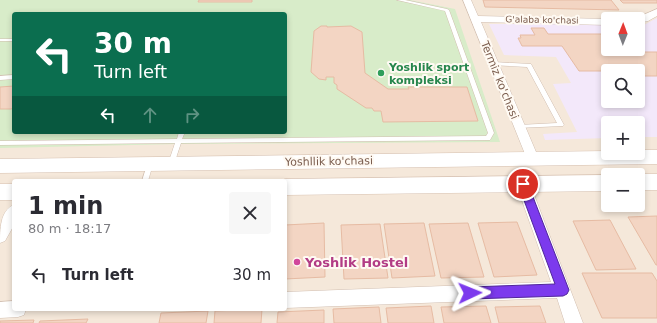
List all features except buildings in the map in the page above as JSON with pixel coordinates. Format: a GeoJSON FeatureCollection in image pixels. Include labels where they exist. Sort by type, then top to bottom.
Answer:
{"type":"FeatureCollection","features":[{"type":"Feature","properties":{"kind":"main road","name":"Yoshllik ko'chasi"},"geometry":{"type":"LineString","coordinates":[[0,166],[657,157]]}},
{"type":"Feature","properties":{"kind":"main road"},"geometry":{"type":"LineString","coordinates":[[645,182],[657,182]]}},
{"type":"Feature","properties":{"kind":"main road"},"geometry":{"type":"LineString","coordinates":[[287,188],[601,183]]}},
{"type":"Feature","properties":{"kind":"main road"},"geometry":{"type":"LineString","coordinates":[[0,192],[12,192]]}},
{"type":"Feature","properties":{"kind":"street","name":"Termiz ko'chasi"},"geometry":{"type":"LineString","coordinates":[[467,0],[533,159]]}},
{"type":"Feature","properties":{"kind":"street"},"geometry":{"type":"LineString","coordinates":[[645,19],[657,12]]}},
{"type":"Feature","properties":{"kind":"street","name":"G'alaba ko'chasi"},"geometry":{"type":"LineString","coordinates":[[475,19],[601,22]]}},
{"type":"Feature","properties":{"kind":"street"},"geometry":{"type":"LineString","coordinates":[[523,184],[574,323]]}},
{"type":"Feature","properties":{"kind":"street"},"geometry":{"type":"LineString","coordinates":[[0,236],[12,214]]}},
{"type":"Feature","properties":{"kind":"street"},"geometry":{"type":"LineString","coordinates":[[287,300],[563,290]]}},
{"type":"Feature","properties":{"kind":"street"},"geometry":{"type":"LineString","coordinates":[[0,310],[12,309]]}},
{"type":"Feature","properties":{"kind":"lane"},"geometry":{"type":"LineString","coordinates":[[0,143],[488,138],[491,133],[447,10],[399,0]]}},
{"type":"Feature","properties":{"kind":"lane"},"geometry":{"type":"LineString","coordinates":[[0,40],[12,40]]}},
{"type":"Feature","properties":{"kind":"lane"},"geometry":{"type":"LineString","coordinates":[[493,64],[529,64],[561,125],[519,127]]}},
{"type":"Feature","properties":{"kind":"lane"},"geometry":{"type":"LineString","coordinates":[[0,78],[12,77]]}},
{"type":"Feature","properties":{"kind":"lane"},"geometry":{"type":"LineString","coordinates":[[172,164],[181,134]]}},
{"type":"Feature","properties":{"kind":"lane"},"geometry":{"type":"LineString","coordinates":[[146,179],[150,164]]}},
{"type":"Feature","properties":{"kind":"shaded area"},"geometry":{"type":"Polygon","coordinates":[[[0,0],[657,0],[657,323],[0,323],[0,0]]]}},
{"type":"Feature","properties":{"kind":"shaded area"},"geometry":{"type":"Polygon","coordinates":[[[657,18],[657,137],[645,137],[645,116],[601,116],[601,138],[545,140],[543,134],[577,132],[553,84],[571,83],[556,57],[504,55],[489,24],[601,24],[601,56],[645,56],[645,24],[657,18]]]}},
{"type":"Feature","properties":{"kind":"green space","name":"Yoshlik sport kompleksi"},"geometry":{"type":"Polygon","coordinates":[[[0,0],[410,0],[455,9],[500,142],[178,144],[0,148],[0,0]]]}},
{"type":"Feature","properties":{"kind":"place","name":"Yoshlik sport kompleksi"},"geometry":{"type":"Point","coordinates":[381,73]}},
{"type":"Feature","properties":{"kind":"place","name":"Yoshlik Hostel"},"geometry":{"type":"Point","coordinates":[297,262]}},
{"type":"Feature","properties":{"kind":"route"},"geometry":{"type":"LineString","coordinates":[[470,293],[563,290],[523,184]]}}]}
